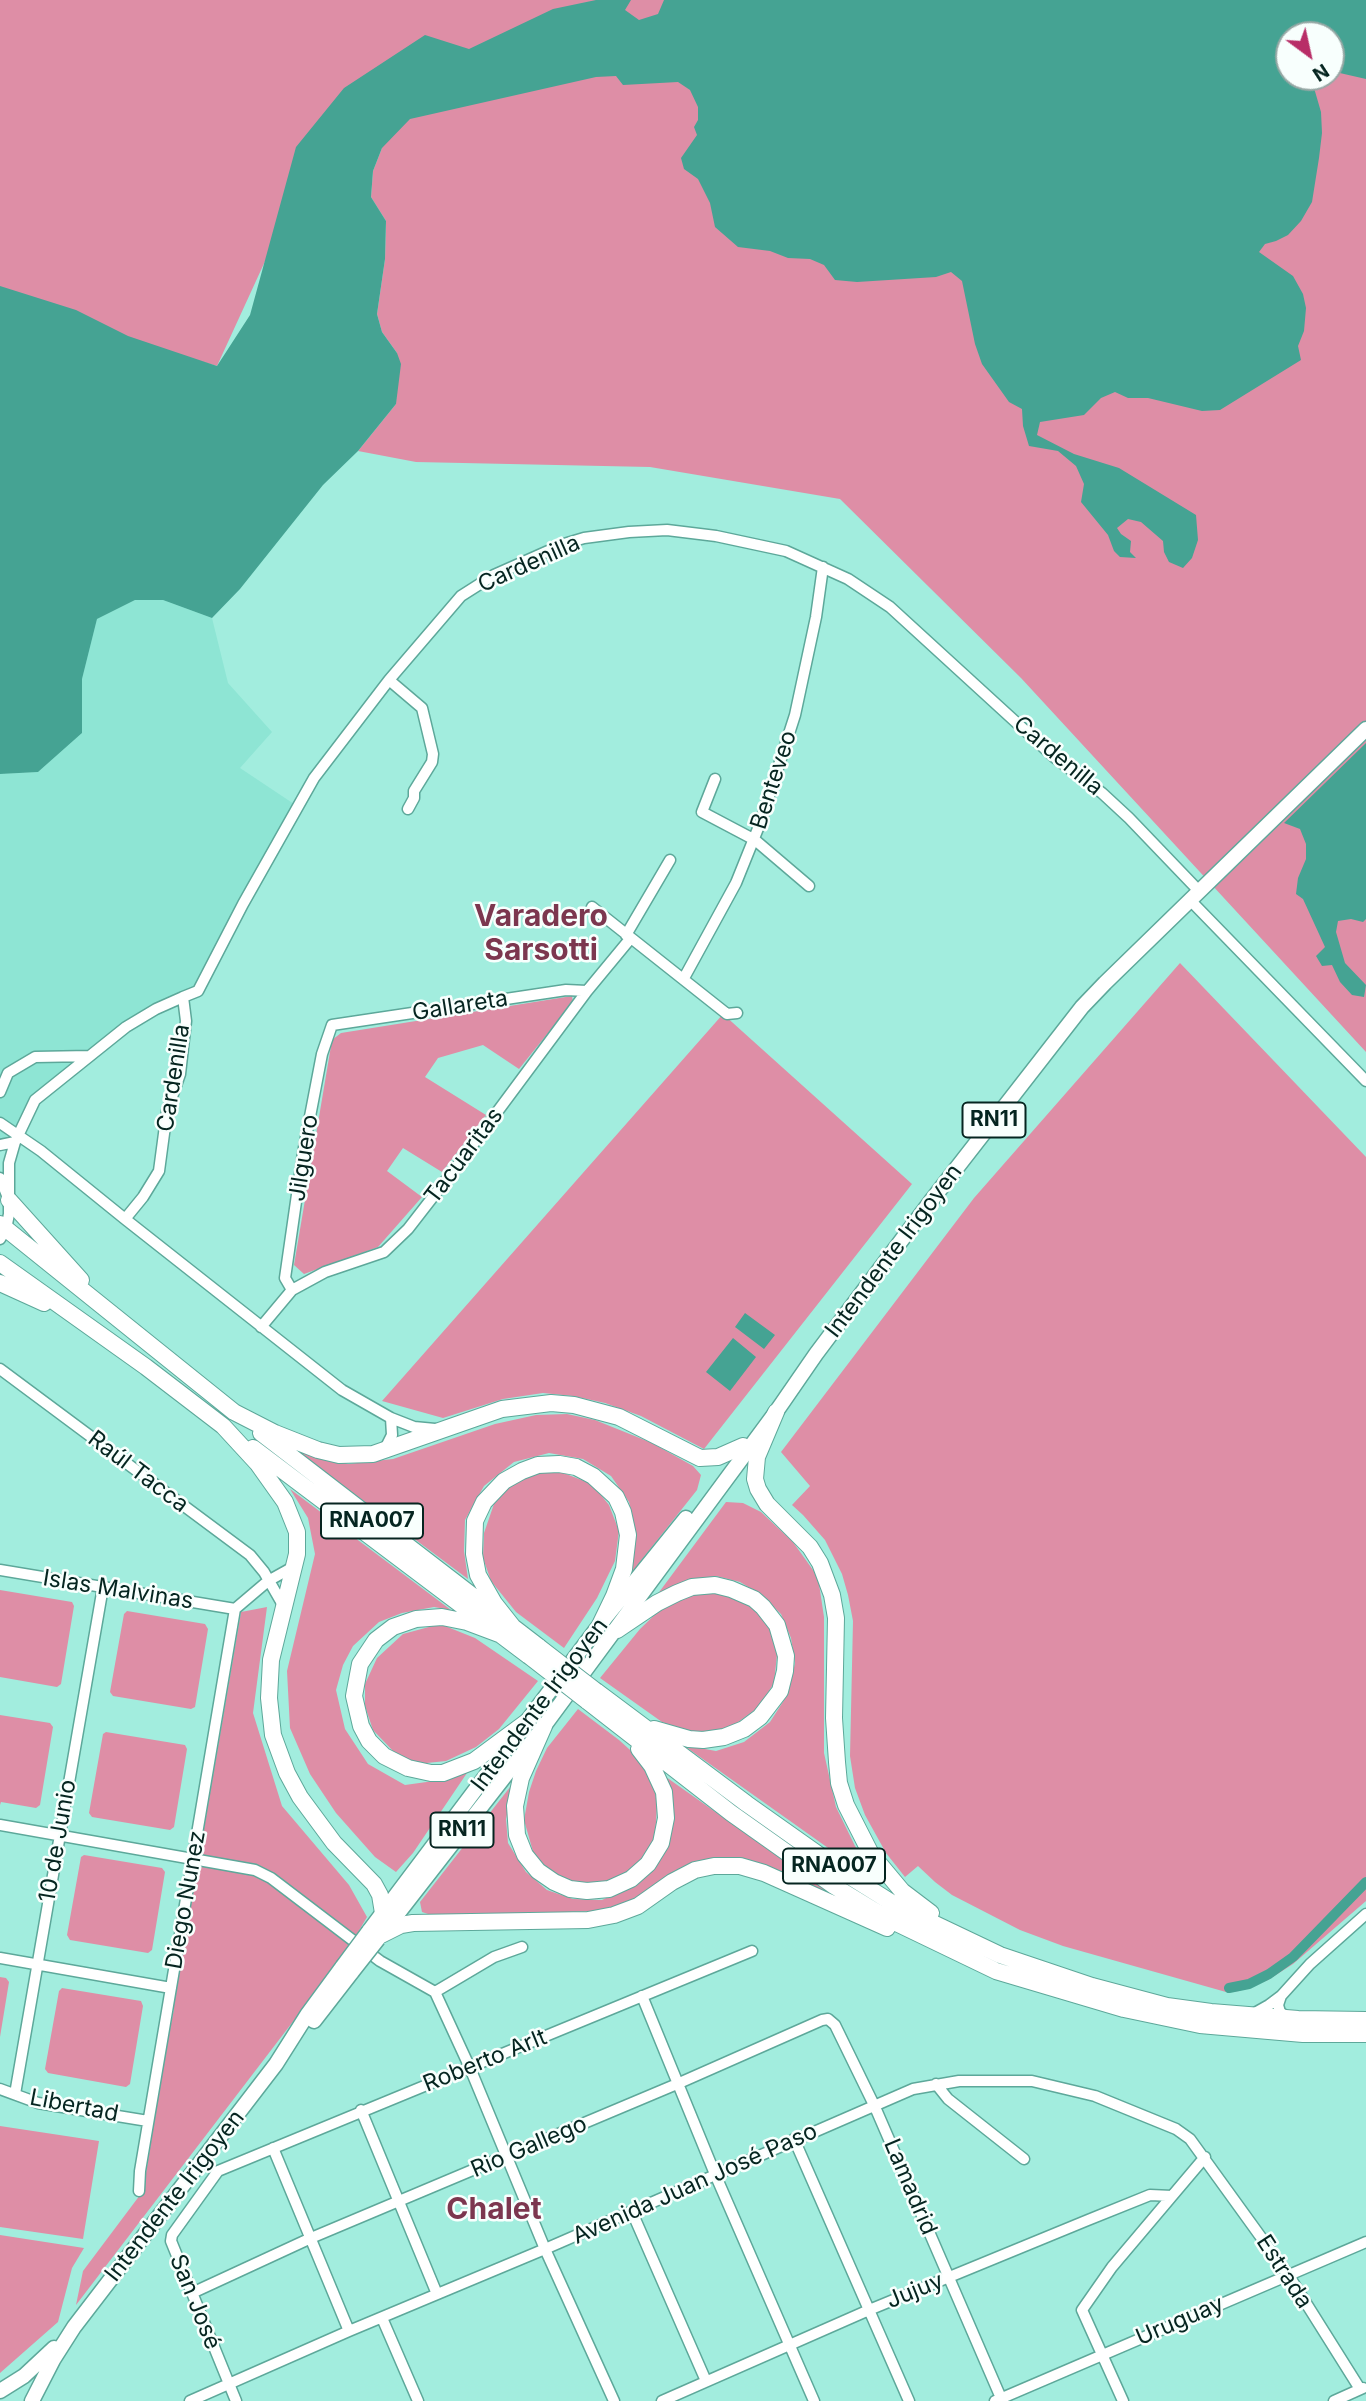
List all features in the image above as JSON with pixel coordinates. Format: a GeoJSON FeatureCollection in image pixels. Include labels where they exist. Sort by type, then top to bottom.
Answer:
{"type":"FeatureCollection","features":[{"type":"Feature","properties":{"kind":"highway","name":"RNA007"},"geometry":{"type":"LineString","coordinates":[[9,1200],[110,1313]]}},
{"type":"Feature","properties":{"kind":"highway","name":"RNA007"},"geometry":{"type":"LineString","coordinates":[[2,1231],[110,1313],[592,1696],[640,1724],[846,1874],[897,1906],[976,1944],[1049,1972],[1167,2006],[1287,2018],[1366,2020]]}},
{"type":"Feature","properties":{"kind":"highway","name":"RNA007"},"geometry":{"type":"LineString","coordinates":[[0,1263],[506,1630]]}},
{"type":"Feature","properties":{"kind":"highway","name":"RNA007"},"geometry":{"type":"LineString","coordinates":[[0,1283],[78,1319]]}},
{"type":"Feature","properties":{"kind":"highway"},"geometry":{"type":"LineString","coordinates":[[234,1412],[275,1433],[317,1450],[339,1455],[362,1456],[384,1451],[502,1409],[551,1403],[574,1405],[619,1417],[700,1458],[718,1457],[743,1446]]}},
{"type":"Feature","properties":{"kind":"highway"},"geometry":{"type":"LineString","coordinates":[[776,1412],[757,1457],[755,1479],[767,1504],[797,1532],[820,1563],[832,1595],[836,1618],[836,1762],[839,1783],[855,1825],[871,1854],[902,1891],[916,1903],[954,1926],[1049,1972]]}},
{"type":"Feature","properties":{"kind":"highway"},"geometry":{"type":"LineString","coordinates":[[223,1426],[258,1464],[291,1513],[297,1532],[298,1554],[283,1605],[269,1679],[270,1716],[279,1754],[300,1797],[315,1819],[374,1884],[380,1895],[383,1913]]}},
{"type":"Feature","properties":{"kind":"highway"},"geometry":{"type":"LineString","coordinates":[[506,1630],[478,1575],[474,1554],[475,1521],[484,1502],[504,1481],[538,1465],[559,1464],[593,1476],[616,1497],[623,1512],[628,1535],[625,1560],[614,1596],[601,1623]]}},
{"type":"Feature","properties":{"kind":"highway"},"geometry":{"type":"LineString","coordinates":[[617,1630],[677,1593],[692,1587],[715,1585],[742,1593],[763,1606],[777,1625],[783,1642],[786,1656],[780,1691],[760,1717],[744,1729],[724,1737],[703,1740],[689,1739],[640,1724]]}},
{"type":"Feature","properties":{"kind":"highway"},"geometry":{"type":"LineString","coordinates":[[506,1630],[442,1617],[416,1619],[393,1628],[376,1640],[360,1664],[354,1696],[361,1726],[369,1741],[384,1756],[408,1768],[443,1773],[474,1761],[528,1721]]}},
{"type":"Feature","properties":{"kind":"highway","name":"RNA007"},"geometry":{"type":"LineString","coordinates":[[592,1696],[624,1730],[834,1886],[888,1919],[996,1971],[1124,2009],[1200,2025],[1303,2034],[1366,2034]]}},
{"type":"Feature","properties":{"kind":"highway"},"geometry":{"type":"LineString","coordinates":[[544,1727],[521,1778],[514,1806],[517,1835],[525,1855],[538,1871],[570,1889],[587,1891],[609,1889],[631,1879],[648,1864],[661,1843],[666,1818],[664,1792],[652,1766],[624,1730]]}},
{"type":"Feature","properties":{"kind":"highway"},"geometry":{"type":"LineString","coordinates":[[376,1935],[413,1923],[588,1920],[614,1915],[638,1906],[672,1882],[695,1870],[714,1866],[740,1866],[764,1873],[914,1941],[996,1971]]}},
{"type":"Feature","properties":{"kind":"main road","name":"Intendente Irigoyen"},"geometry":{"type":"LineString","coordinates":[[32,2401],[52,2360],[74,2327],[276,2064],[307,2015],[376,1935],[544,1727],[816,1354],[931,1201],[1083,1007],[1366,729]]}},
{"type":"Feature","properties":{"kind":"main road","name":"Intendente Irigoyen"},"geometry":{"type":"LineString","coordinates":[[376,1935],[383,1913],[601,1623],[743,1446],[793,1377],[816,1354]]}},
{"type":"Feature","properties":{"kind":"main road","name":"Intendente Irigoyen"},"geometry":{"type":"LineString","coordinates":[[0,2391],[33,2368],[74,2327]]}},
{"type":"Feature","properties":{"kind":"main road"},"geometry":{"type":"LineString","coordinates":[[0,2398],[9,2401]]}},
{"type":"Feature","properties":{"kind":"street","name":"Cardenilla"},"geometry":{"type":"LineString","coordinates":[[125,1219],[144,1197],[159,1171],[167,1111],[180,1074],[186,1021],[183,998],[198,991],[314,778],[389,680],[461,596],[494,575],[536,556],[584,538],[629,532],[667,530],[716,536],[786,551],[866,589],[890,607],[1054,757],[1120,809],[1195,896],[1366,1081]]}},
{"type":"Feature","properties":{"kind":"street","name":"Benteveo"},"geometry":{"type":"LineString","coordinates":[[684,978],[736,883],[754,840],[794,715],[816,617],[823,567]]}},
{"type":"Feature","properties":{"kind":"street"},"geometry":{"type":"LineString","coordinates":[[389,680],[422,708],[433,754],[432,762],[414,791],[414,799],[408,809]]}},
{"type":"Feature","properties":{"kind":"street"},"geometry":{"type":"LineString","coordinates":[[715,779],[702,812],[754,840],[809,886]]}},
{"type":"Feature","properties":{"kind":"street","name":"Tacuaritas"},"geometry":{"type":"LineString","coordinates":[[261,1327],[292,1290],[325,1272],[379,1254],[408,1229],[628,937],[670,860]]}},
{"type":"Feature","properties":{"kind":"street"},"geometry":{"type":"LineString","coordinates":[[592,908],[727,1014],[737,1013]]}},
{"type":"Feature","properties":{"kind":"street","name":"Gallareta"},"geometry":{"type":"LineString","coordinates":[[332,1025],[566,990],[587,991]]}},
{"type":"Feature","properties":{"kind":"street"},"geometry":{"type":"LineString","coordinates":[[2,1231],[9,1214],[9,1163],[16,1139],[35,1100],[125,1027],[156,1009],[183,998]]}},
{"type":"Feature","properties":{"kind":"street","name":"Jilguero"},"geometry":{"type":"LineString","coordinates":[[292,1290],[285,1278],[301,1166],[322,1054],[332,1025]]}},
{"type":"Feature","properties":{"kind":"street"},"geometry":{"type":"LineString","coordinates":[[0,1093],[8,1073],[35,1056],[90,1056]]}},
{"type":"Feature","properties":{"kind":"street"},"geometry":{"type":"LineString","coordinates":[[0,1123],[16,1139],[41,1151],[342,1390],[391,1418],[414,1427],[445,1429]]}},
{"type":"Feature","properties":{"kind":"street"},"geometry":{"type":"LineString","coordinates":[[0,1145],[16,1139]]}},
{"type":"Feature","properties":{"kind":"street"},"geometry":{"type":"LineString","coordinates":[[0,1178],[9,1200]]}},
{"type":"Feature","properties":{"kind":"street","name":"Raúl Tacca"},"geometry":{"type":"LineString","coordinates":[[0,1369],[250,1555],[264,1572],[283,1605]]}},
{"type":"Feature","properties":{"kind":"street"},"geometry":{"type":"LineString","coordinates":[[384,1451],[392,1435],[391,1418]]}},
{"type":"Feature","properties":{"kind":"street"},"geometry":{"type":"LineString","coordinates":[[235,1609],[268,1581],[295,1566]]}},
{"type":"Feature","properties":{"kind":"street","name":"Islas Malvinas"},"geometry":{"type":"LineString","coordinates":[[0,1570],[235,1609]]}},
{"type":"Feature","properties":{"kind":"street","name":"10 de Junio"},"geometry":{"type":"LineString","coordinates":[[15,2094],[103,1587]]}},
{"type":"Feature","properties":{"kind":"street","name":"Diego Nunez"},"geometry":{"type":"LineString","coordinates":[[139,2191],[139,2171],[235,1609]]}},
{"type":"Feature","properties":{"kind":"street"},"geometry":{"type":"LineString","coordinates":[[0,1825],[255,1870],[271,1878],[380,1961],[435,1992],[470,2067],[545,2249],[614,2401]]}},
{"type":"Feature","properties":{"kind":"street"},"geometry":{"type":"LineString","coordinates":[[1250,2015],[1269,2006],[1281,1996],[1310,1964],[1366,1914]]}},
{"type":"Feature","properties":{"kind":"street"},"geometry":{"type":"LineString","coordinates":[[435,1992],[494,1957],[522,1948]]}},
{"type":"Feature","properties":{"kind":"street","name":"Roberto Arlt"},"geometry":{"type":"LineString","coordinates":[[218,2171],[752,1951]]}},
{"type":"Feature","properties":{"kind":"street"},"geometry":{"type":"LineString","coordinates":[[0,1958],[171,1988]]}},
{"type":"Feature","properties":{"kind":"street"},"geometry":{"type":"LineString","coordinates":[[642,1996],[715,2174],[814,2401]]}},
{"type":"Feature","properties":{"kind":"street"},"geometry":{"type":"LineString","coordinates":[[1281,1996],[1278,2005],[1280,2012],[1287,2018]]}},
{"type":"Feature","properties":{"kind":"street","name":"Rio Gallego"},"geometry":{"type":"LineString","coordinates":[[191,2293],[311,2238],[828,2019]]}},
{"type":"Feature","properties":{"kind":"street","name":"Lamadrid"},"geometry":{"type":"LineString","coordinates":[[828,2019],[835,2025],[875,2107],[998,2400]]}},
{"type":"Feature","properties":{"kind":"street","name":"Avenida Juan José Paso"},"geometry":{"type":"LineString","coordinates":[[190,2401],[349,2330],[545,2249],[913,2089],[936,2084],[1032,2081],[1095,2096],[1176,2129],[1191,2139],[1205,2157]]}},
{"type":"Feature","properties":{"kind":"street"},"geometry":{"type":"LineString","coordinates":[[936,2084],[948,2099],[1024,2159]]}},
{"type":"Feature","properties":{"kind":"street","name":"Libertad"},"geometry":{"type":"LineString","coordinates":[[0,2090],[38,2103],[148,2121]]}},
{"type":"Feature","properties":{"kind":"street"},"geometry":{"type":"LineString","coordinates":[[361,2110],[437,2294]]}},
{"type":"Feature","properties":{"kind":"street"},"geometry":{"type":"LineString","coordinates":[[794,2139],[909,2401]]}},
{"type":"Feature","properties":{"kind":"street"},"geometry":{"type":"LineString","coordinates":[[273,2148],[349,2330]]}},
{"type":"Feature","properties":{"kind":"street"},"geometry":{"type":"LineString","coordinates":[[1123,2401],[1082,2310],[1112,2267],[1205,2157]]}},
{"type":"Feature","properties":{"kind":"street","name":"Estrada"},"geometry":{"type":"LineString","coordinates":[[1205,2157],[1289,2276],[1363,2388]]}},
{"type":"Feature","properties":{"kind":"street","name":"San José"},"geometry":{"type":"LineString","coordinates":[[218,2171],[172,2235],[172,2246],[236,2401]]}},
{"type":"Feature","properties":{"kind":"street","name":"Jujuy"},"geometry":{"type":"LineString","coordinates":[[662,2401],[869,2310],[1150,2195],[1172,2196]]}},
{"type":"Feature","properties":{"kind":"street"},"geometry":{"type":"LineString","coordinates":[[632,2211],[706,2381]]}},
{"type":"Feature","properties":{"kind":"street","name":"Uruguay"},"geometry":{"type":"LineString","coordinates":[[998,2400],[1366,2242]]}},
{"type":"Feature","properties":{"kind":"street"},"geometry":{"type":"LineString","coordinates":[[382,2318],[418,2401]]}},
{"type":"Feature","properties":{"kind":"street"},"geometry":{"type":"LineString","coordinates":[[1334,2401],[1363,2388]]}},
{"type":"Feature","properties":{"kind":"shaded area"},"geometry":{"type":"Polygon","coordinates":[[[0,0],[1366,0],[1366,1052],[1021,678],[840,499],[650,467],[416,462],[358,451],[396,404],[397,353],[382,332],[377,314],[385,259],[386,221],[371,197],[373,171],[382,148],[344,89],[217,366],[0,303],[0,0]]]}},
{"type":"Feature","properties":{"kind":"shaded area"},"geometry":{"type":"Polygon","coordinates":[[[596,0],[631,0],[625,10],[639,20],[658,14],[664,0],[1366,0],[1366,79],[1345,74],[1345,21],[1275,21],[1275,91],[1315,91],[1321,112],[1322,133],[1312,202],[1301,221],[1288,235],[1265,244],[1259,252],[1293,276],[1303,294],[1306,308],[1304,331],[1298,346],[1301,360],[1220,410],[1202,411],[1148,398],[1128,398],[1115,392],[1101,398],[1084,415],[1040,422],[1037,435],[1074,454],[1119,468],[1196,515],[1198,540],[1192,558],[1183,568],[1169,562],[1163,541],[1141,522],[1128,519],[1117,528],[1131,541],[1130,552],[1136,558],[1120,557],[1114,551],[1108,535],[1081,502],[1084,484],[1076,466],[1058,451],[1029,446],[1023,426],[1022,409],[1009,402],[982,364],[975,344],[962,281],[951,272],[936,277],[857,282],[835,280],[824,265],[810,259],[788,258],[770,251],[738,247],[715,227],[710,203],[698,179],[684,169],[681,158],[697,135],[694,127],[698,120],[698,107],[690,90],[678,82],[623,85],[616,76],[596,77],[410,119],[382,148],[373,171],[371,197],[386,221],[385,259],[377,314],[382,332],[397,353],[401,364],[396,404],[358,451],[323,485],[240,589],[212,618],[163,600],[135,600],[97,619],[82,679],[82,733],[38,772],[0,774],[0,286],[76,310],[128,336],[217,366],[250,315],[296,147],[344,88],[425,35],[469,49],[553,9],[596,0]]]}},
{"type":"Feature","properties":{"kind":"shaded area"},"geometry":{"type":"Polygon","coordinates":[[[135,600],[163,600],[212,618],[228,683],[272,732],[240,768],[297,806],[198,991],[156,1009],[35,1100],[18,1135],[0,1141],[0,774],[38,772],[82,733],[82,679],[97,619],[135,600]]]}},
{"type":"Feature","properties":{"kind":"shaded area"},"geometry":{"type":"Polygon","coordinates":[[[1366,743],[1366,919],[1363,922],[1351,919],[1338,921],[1336,932],[1345,963],[1366,985],[1364,997],[1352,995],[1340,982],[1332,965],[1322,966],[1316,956],[1325,947],[1303,899],[1296,894],[1298,878],[1306,859],[1306,844],[1300,829],[1284,823],[1366,743]]]}},
{"type":"Feature","properties":{"kind":"shaded area"},"geometry":{"type":"Polygon","coordinates":[[[1180,963],[1366,1157],[1366,1901],[1293,1964],[1268,1980],[1239,1991],[1226,1992],[1063,1946],[1020,1930],[952,1895],[918,1866],[905,1877],[886,1853],[865,1815],[855,1788],[850,1756],[853,1621],[842,1574],[825,1540],[792,1505],[810,1486],[781,1452],[974,1198],[1180,963]]]}},
{"type":"Feature","properties":{"kind":"shaded area"},"geometry":{"type":"Polygon","coordinates":[[[572,996],[573,1002],[519,1069],[483,1045],[438,1058],[425,1077],[486,1115],[442,1172],[403,1148],[387,1171],[422,1197],[378,1247],[304,1274],[294,1265],[332,1040],[341,1033],[572,996]]]}},
{"type":"Feature","properties":{"kind":"shaded area"},"geometry":{"type":"Polygon","coordinates":[[[723,1014],[912,1184],[704,1449],[641,1416],[605,1403],[573,1396],[543,1393],[503,1399],[443,1418],[382,1401],[723,1014]]]}},
{"type":"Feature","properties":{"kind":"shaded area"},"geometry":{"type":"Polygon","coordinates":[[[745,1313],[775,1335],[764,1349],[735,1327],[745,1313]]]}},
{"type":"Feature","properties":{"kind":"shaded area"},"geometry":{"type":"Polygon","coordinates":[[[733,1338],[756,1357],[730,1391],[706,1372],[733,1338]]]}},
{"type":"Feature","properties":{"kind":"shaded area"},"geometry":{"type":"Polygon","coordinates":[[[567,1414],[595,1420],[652,1443],[693,1466],[701,1475],[697,1490],[628,1577],[636,1533],[629,1502],[611,1476],[583,1459],[549,1453],[514,1462],[484,1486],[465,1520],[464,1551],[468,1579],[290,1446],[348,1464],[393,1459],[495,1424],[536,1415],[567,1414]]]}},
{"type":"Feature","properties":{"kind":"shaded area"},"geometry":{"type":"Polygon","coordinates":[[[537,1472],[561,1472],[592,1484],[609,1505],[619,1531],[615,1561],[597,1598],[564,1648],[516,1612],[491,1581],[483,1558],[484,1533],[494,1504],[513,1483],[537,1472]]]}},
{"type":"Feature","properties":{"kind":"shaded area"},"geometry":{"type":"Polygon","coordinates":[[[290,1489],[451,1610],[434,1607],[402,1613],[379,1622],[353,1646],[343,1665],[336,1690],[345,1729],[368,1764],[405,1785],[441,1780],[469,1770],[413,1853],[396,1872],[375,1857],[336,1813],[310,1774],[290,1728],[287,1671],[315,1554],[308,1518],[290,1489]]]}},
{"type":"Feature","properties":{"kind":"shaded area"},"geometry":{"type":"Polygon","coordinates":[[[726,1502],[743,1503],[761,1512],[793,1542],[818,1577],[824,1617],[824,1753],[836,1807],[855,1846],[875,1877],[838,1855],[683,1745],[716,1751],[744,1742],[770,1722],[788,1694],[795,1663],[791,1638],[781,1614],[760,1594],[740,1582],[716,1576],[688,1582],[654,1599],[726,1502]]]}},
{"type":"Feature","properties":{"kind":"shaded area"},"geometry":{"type":"Polygon","coordinates":[[[0,1590],[72,1602],[74,1606],[61,1684],[57,1687],[0,1677],[0,1590]]]}},
{"type":"Feature","properties":{"kind":"shaded area"},"geometry":{"type":"Polygon","coordinates":[[[719,1592],[737,1598],[759,1613],[771,1631],[777,1655],[774,1683],[759,1707],[730,1728],[698,1735],[662,1722],[600,1678],[640,1629],[666,1604],[694,1593],[719,1592]]]}},
{"type":"Feature","properties":{"kind":"shaded area"},"geometry":{"type":"Polygon","coordinates":[[[267,1607],[253,1713],[282,1806],[349,1885],[367,1917],[347,1951],[76,2305],[83,2271],[143,2191],[152,2136],[145,2139],[151,2071],[169,2034],[174,2009],[170,2008],[186,1934],[241,1612],[267,1607]]]}},
{"type":"Feature","properties":{"kind":"shaded area"},"geometry":{"type":"Polygon","coordinates":[[[127,1611],[205,1624],[208,1629],[195,1707],[191,1709],[113,1696],[110,1692],[124,1614],[127,1611]]]}},
{"type":"Feature","properties":{"kind":"shaded area"},"geometry":{"type":"Polygon","coordinates":[[[440,1624],[475,1638],[538,1681],[499,1729],[476,1747],[446,1761],[417,1764],[393,1751],[373,1730],[365,1706],[365,1684],[377,1658],[403,1634],[440,1624]]]}},
{"type":"Feature","properties":{"kind":"shaded area"},"geometry":{"type":"Polygon","coordinates":[[[578,1709],[639,1758],[654,1784],[657,1806],[655,1838],[637,1866],[615,1879],[590,1886],[565,1881],[546,1868],[534,1855],[524,1820],[529,1792],[547,1748],[578,1709]]]}},
{"type":"Feature","properties":{"kind":"shaded area"},"geometry":{"type":"Polygon","coordinates":[[[0,1715],[50,1723],[53,1727],[40,1805],[36,1808],[1,1802],[0,1805],[0,1715]]]}},
{"type":"Feature","properties":{"kind":"shaded area"},"geometry":{"type":"Polygon","coordinates":[[[106,1732],[185,1745],[187,1749],[174,1827],[170,1830],[92,1817],[89,1813],[103,1734],[106,1732]]]}},
{"type":"Feature","properties":{"kind":"shaded area"},"geometry":{"type":"Polygon","coordinates":[[[666,1777],[837,1898],[722,1858],[696,1861],[626,1903],[600,1911],[434,1916],[422,1912],[420,1902],[514,1782],[506,1819],[508,1843],[526,1872],[547,1890],[573,1899],[602,1900],[630,1886],[653,1869],[669,1843],[674,1816],[672,1790],[666,1777]]]}},
{"type":"Feature","properties":{"kind":"shaded area"},"geometry":{"type":"Polygon","coordinates":[[[84,1855],[162,1868],[165,1872],[152,1950],[148,1953],[70,1940],[67,1935],[81,1857],[84,1855]]]}},
{"type":"Feature","properties":{"kind":"shaded area"},"geometry":{"type":"Polygon","coordinates":[[[0,1977],[9,1982],[0,2037],[0,1977]]]}},
{"type":"Feature","properties":{"kind":"shaded area"},"geometry":{"type":"Polygon","coordinates":[[[62,1988],[141,2001],[143,2006],[130,2084],[126,2087],[48,2073],[45,2069],[59,1991],[62,1988]]]}},
{"type":"Feature","properties":{"kind":"shaded area"},"geometry":{"type":"Polygon","coordinates":[[[0,2126],[99,2141],[83,2239],[0,2227],[0,2126]]]}},
{"type":"Feature","properties":{"kind":"shaded area"},"geometry":{"type":"Polygon","coordinates":[[[0,2235],[84,2248],[72,2268],[58,2322],[0,2373],[0,2235]]]}},
{"type":"Feature","properties":{"kind":"waterway"},"geometry":{"type":"LineString","coordinates":[[1229,1988],[1249,1984],[1293,1957],[1366,1882]]}},
{"type":"Feature","properties":{"kind":"district","name":"Varadero Sarsotti"},"geometry":{"type":"Point","coordinates":[541,934]}},
{"type":"Feature","properties":{"kind":"district","name":"Chalet"},"geometry":{"type":"Point","coordinates":[494,2210]}}]}
